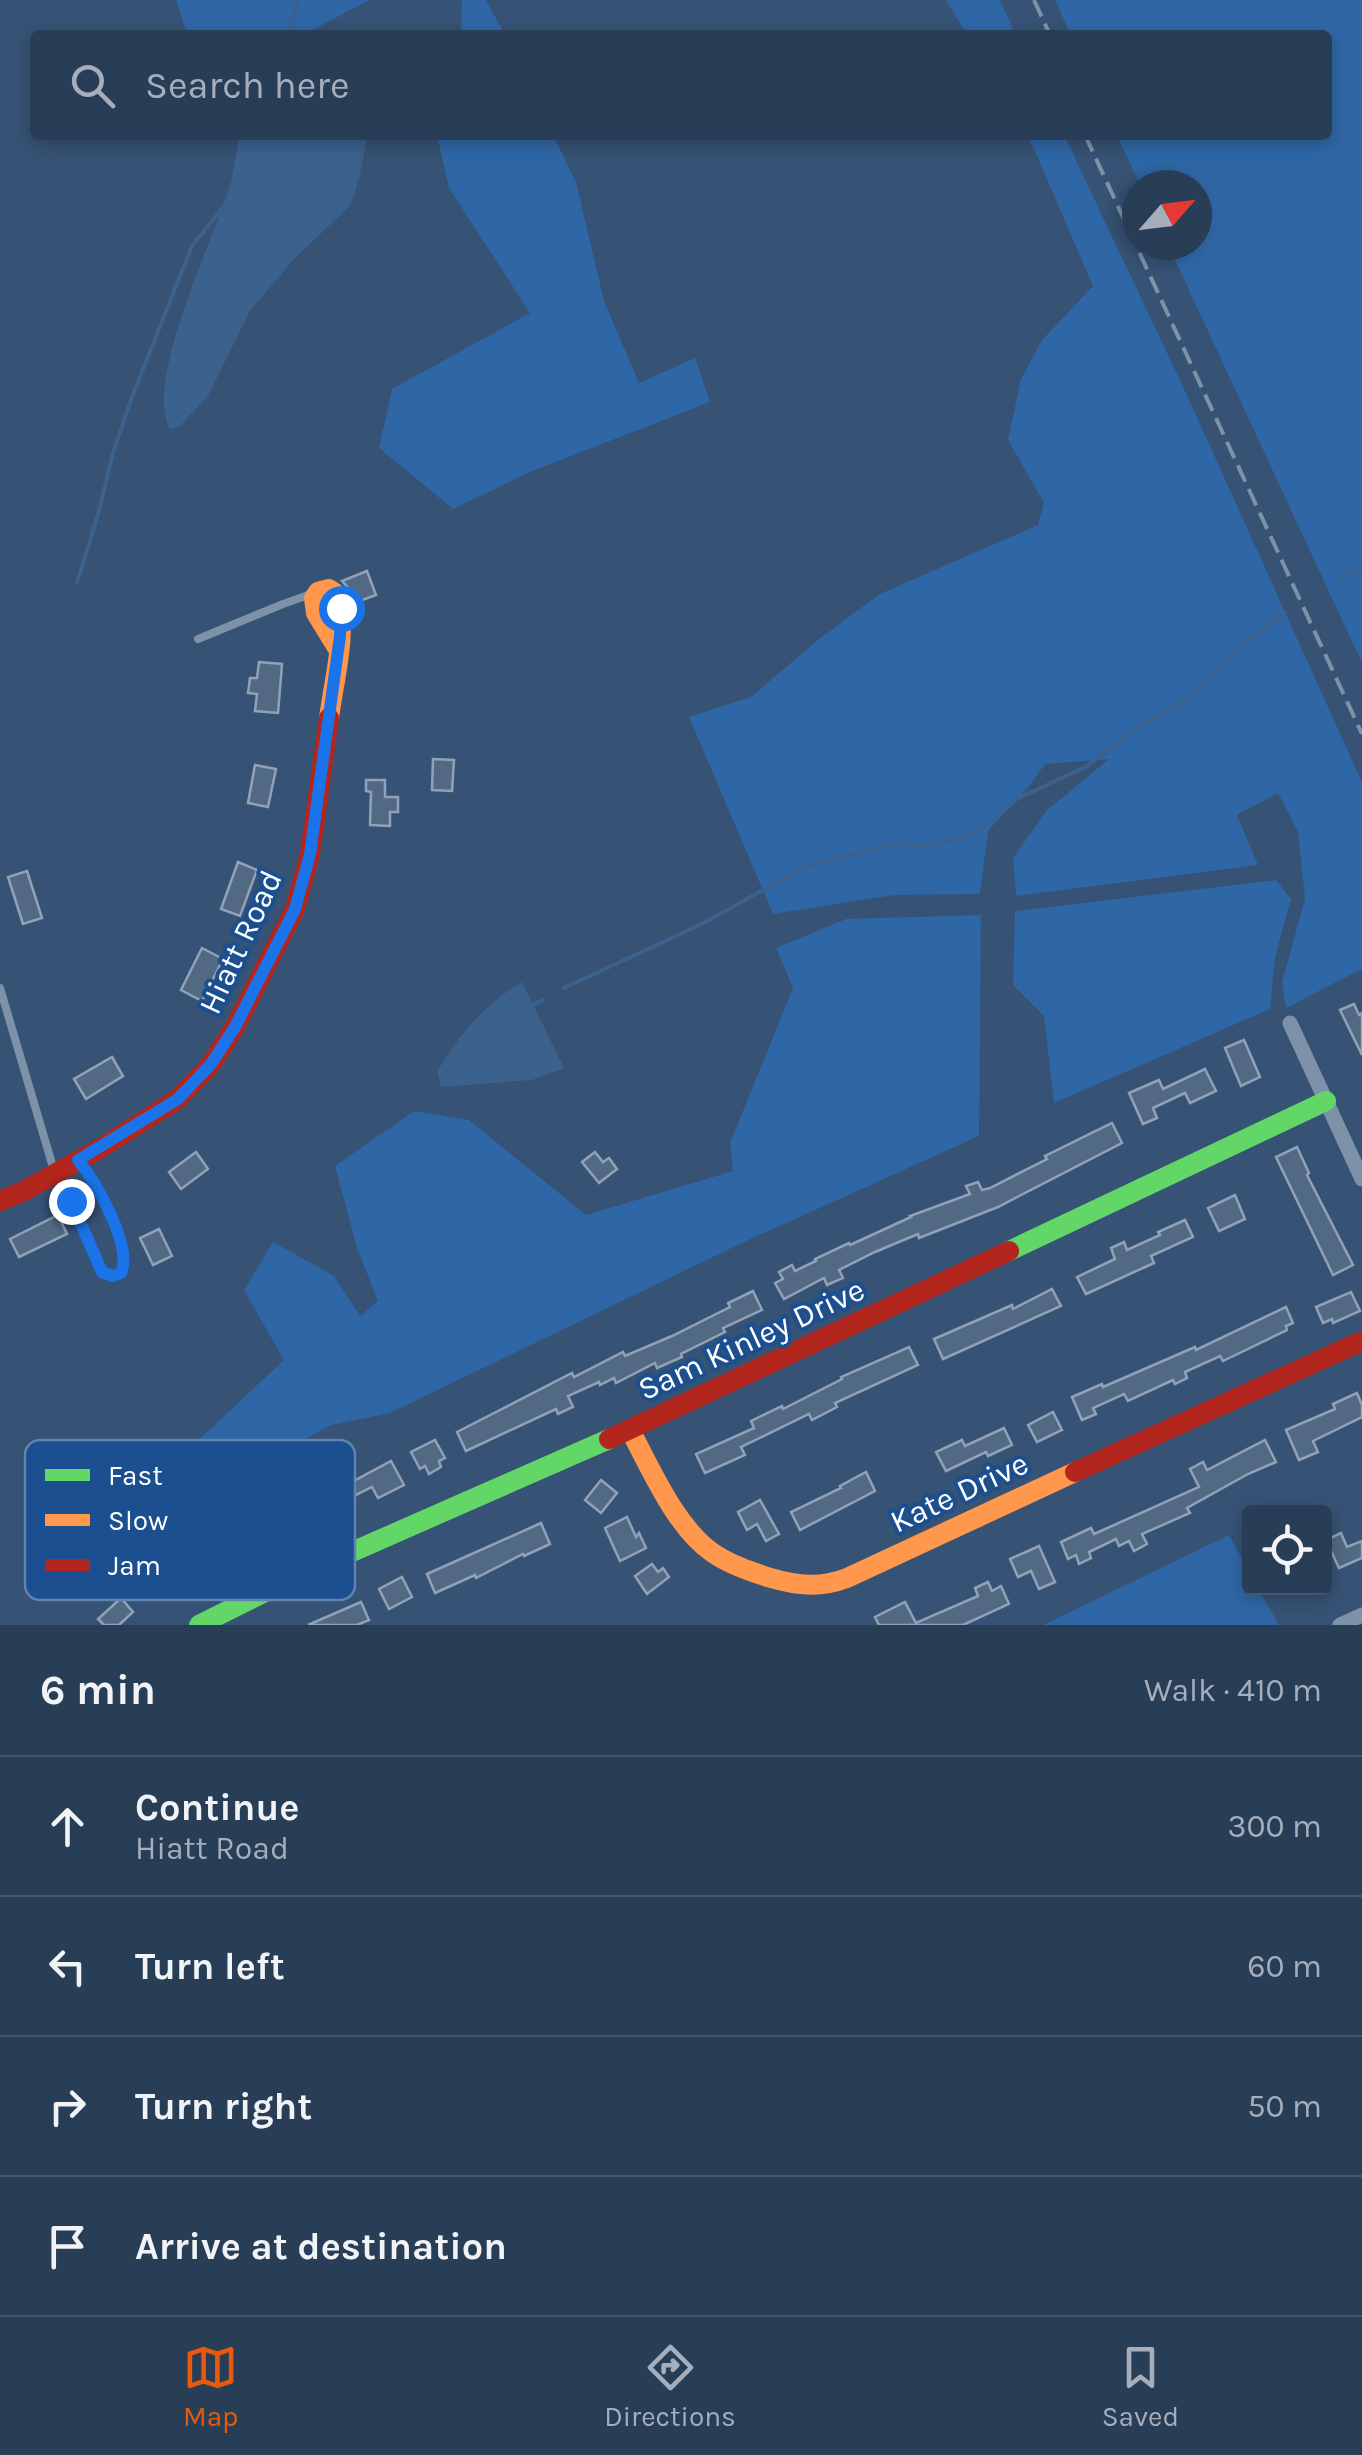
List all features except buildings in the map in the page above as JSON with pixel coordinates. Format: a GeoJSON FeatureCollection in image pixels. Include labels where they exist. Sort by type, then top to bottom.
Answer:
{"type":"FeatureCollection","features":[{"type":"Feature","properties":{"kind":"street","name":"Hiatt Road"},"geometry":{"type":"LineString","coordinates":[[0,1201],[54,1174],[178,1099],[211,1064],[235,1027],[295,909],[310,854],[341,619],[339,598],[334,592],[318,592]]}},
{"type":"Feature","properties":{"kind":"street"},"geometry":{"type":"LineString","coordinates":[[1290,1023],[1362,1179]]}},
{"type":"Feature","properties":{"kind":"street","name":"Sam Kinley Drive"},"geometry":{"type":"LineString","coordinates":[[355,1550],[630,1430],[1326,1101]]}},
{"type":"Feature","properties":{"kind":"street","name":"Kate Drive"},"geometry":{"type":"LineString","coordinates":[[630,1430],[682,1520],[707,1550],[778,1580],[819,1586],[860,1573],[1362,1340]]}},
{"type":"Feature","properties":{"kind":"street","name":"Sam Kinley Drive"},"geometry":{"type":"LineString","coordinates":[[199,1625],[248,1600]]}},
{"type":"Feature","properties":{"kind":"street"},"geometry":{"type":"LineString","coordinates":[[1340,1625],[1362,1615]]}},
{"type":"Feature","properties":{"kind":"lane"},"geometry":{"type":"LineString","coordinates":[[198,640],[318,592]]}},
{"type":"Feature","properties":{"kind":"lane"},"geometry":{"type":"LineString","coordinates":[[0,988],[54,1174],[67,1193],[102,1272],[107,1276],[118,1275],[124,1266],[116,1230],[78,1160]]}},
{"type":"Feature","properties":{"kind":"shaded area"},"geometry":{"type":"Polygon","coordinates":[[[176,0],[370,0],[312,30],[185,30],[176,0]]]}},
{"type":"Feature","properties":{"kind":"shaded area"},"geometry":{"type":"Polygon","coordinates":[[[462,0],[486,0],[502,30],[461,30],[462,0]]]}},
{"type":"Feature","properties":{"kind":"shaded area"},"geometry":{"type":"Polygon","coordinates":[[[946,0],[1000,0],[1014,30],[964,30],[946,0]]]}},
{"type":"Feature","properties":{"kind":"shaded area"},"geometry":{"type":"Polygon","coordinates":[[[1055,0],[1362,0],[1362,663],[1175,260],[1212,260],[1212,170],[1133,170],[1119,140],[1332,140],[1332,30],[1069,30],[1055,0]]]}},
{"type":"Feature","properties":{"kind":"shaded area"},"geometry":{"type":"Polygon","coordinates":[[[239,140],[366,140],[350,206],[295,258],[250,311],[208,396],[179,427],[170,429],[164,408],[173,346],[229,189],[239,140]]]}},
{"type":"Feature","properties":{"kind":"shaded area"},"geometry":{"type":"Polygon","coordinates":[[[438,140],[555,140],[576,182],[604,301],[639,383],[695,358],[710,402],[530,472],[453,509],[379,448],[392,389],[530,313],[449,188],[438,140]]]}},
{"type":"Feature","properties":{"kind":"shaded area"},"geometry":{"type":"Polygon","coordinates":[[[1029,140],[1066,140],[1362,782],[1362,969],[1286,1008],[1282,982],[1305,899],[1298,832],[1278,793],[1237,815],[1258,865],[1016,896],[1013,858],[1047,810],[1109,759],[1045,764],[988,831],[980,894],[894,895],[773,914],[689,717],[751,697],[880,594],[1038,525],[1044,503],[1008,440],[1021,379],[1042,340],[1093,286],[1029,140]]]}},
{"type":"Feature","properties":{"kind":"shaded area"},"geometry":{"type":"Polygon","coordinates":[[[1276,880],[1291,899],[1275,957],[1270,1009],[1054,1103],[1044,1016],[1013,985],[1015,911],[1276,880]]]}},
{"type":"Feature","properties":{"kind":"shaded area"},"geometry":{"type":"Polygon","coordinates":[[[981,915],[979,1136],[742,1243],[390,1413],[331,1425],[303,1440],[199,1440],[284,1360],[244,1290],[273,1242],[334,1276],[360,1316],[378,1301],[357,1248],[335,1166],[414,1111],[469,1120],[586,1215],[733,1171],[730,1143],[793,988],[776,948],[846,919],[981,915]]]}},
{"type":"Feature","properties":{"kind":"shaded area"},"geometry":{"type":"Polygon","coordinates":[[[522,982],[564,1068],[532,1080],[441,1087],[437,1072],[463,1033],[484,1010],[522,982]]]}},
{"type":"Feature","properties":{"kind":"shaded area"},"geometry":{"type":"Polygon","coordinates":[[[1229,1535],[1242,1559],[1242,1595],[1262,1595],[1279,1625],[1043,1625],[1229,1535]]]}},
{"type":"Feature","properties":{"kind":"waterway"},"geometry":{"type":"LineString","coordinates":[[290,30],[299,0]]}},
{"type":"Feature","properties":{"kind":"waterway"},"geometry":{"type":"LineString","coordinates":[[77,583],[132,397],[192,246],[224,206]]}},
{"type":"Feature","properties":{"kind":"waterway"},"geometry":{"type":"LineString","coordinates":[[1339,580],[1362,568]]}},
{"type":"Feature","properties":{"kind":"waterway"},"geometry":{"type":"LineString","coordinates":[[564,988],[704,923],[802,868],[891,844],[926,845],[963,839],[1015,800],[1087,766],[1137,728],[1186,699],[1231,654],[1285,612]]}},
{"type":"Feature","properties":{"kind":"waterway"},"geometry":{"type":"LineString","coordinates":[[533,1005],[543,1000]]}},
{"type":"Feature","properties":{"kind":"railway"},"geometry":{"type":"LineString","coordinates":[[1034,0],[1048,30]]}},
{"type":"Feature","properties":{"kind":"railway"},"geometry":{"type":"LineString","coordinates":[[1087,140],[1362,734]]}},
{"type":"Feature","properties":{"kind":"traffic: fast"},"geometry":{"type":"LineString","coordinates":[[1009,1251],[1326,1101]]}},
{"type":"Feature","properties":{"kind":"traffic: fast"},"geometry":{"type":"LineString","coordinates":[[355,1551],[609,1439]]}},
{"type":"Feature","properties":{"kind":"traffic: fast"},"geometry":{"type":"LineString","coordinates":[[199,1625],[249,1600]]}},
{"type":"Feature","properties":{"kind":"traffic: slow"},"geometry":{"type":"LineString","coordinates":[[329,718],[339,656],[341,625],[338,595],[329,589],[318,592],[314,598],[316,613],[338,649]]}},
{"type":"Feature","properties":{"kind":"traffic: slow"},"geometry":{"type":"LineString","coordinates":[[630,1430],[665,1497],[700,1542],[741,1568],[800,1584],[819,1585],[847,1578],[1075,1472]]}},
{"type":"Feature","properties":{"kind":"traffic: jam"},"geometry":{"type":"LineString","coordinates":[[0,1201],[99,1149],[178,1099],[211,1064],[235,1027],[295,909],[310,854],[329,718]]}},
{"type":"Feature","properties":{"kind":"traffic: jam"},"geometry":{"type":"LineString","coordinates":[[609,1439],[1009,1251]]}},
{"type":"Feature","properties":{"kind":"traffic: jam"},"geometry":{"type":"LineString","coordinates":[[1075,1472],[1362,1341]]}},
{"type":"Feature","properties":{"kind":"route"},"geometry":{"type":"LineString","coordinates":[[71,1201],[102,1272],[107,1276],[121,1273],[124,1260],[112,1220],[78,1160],[178,1099],[211,1064],[235,1027],[295,909],[310,854],[341,608]]}}]}
